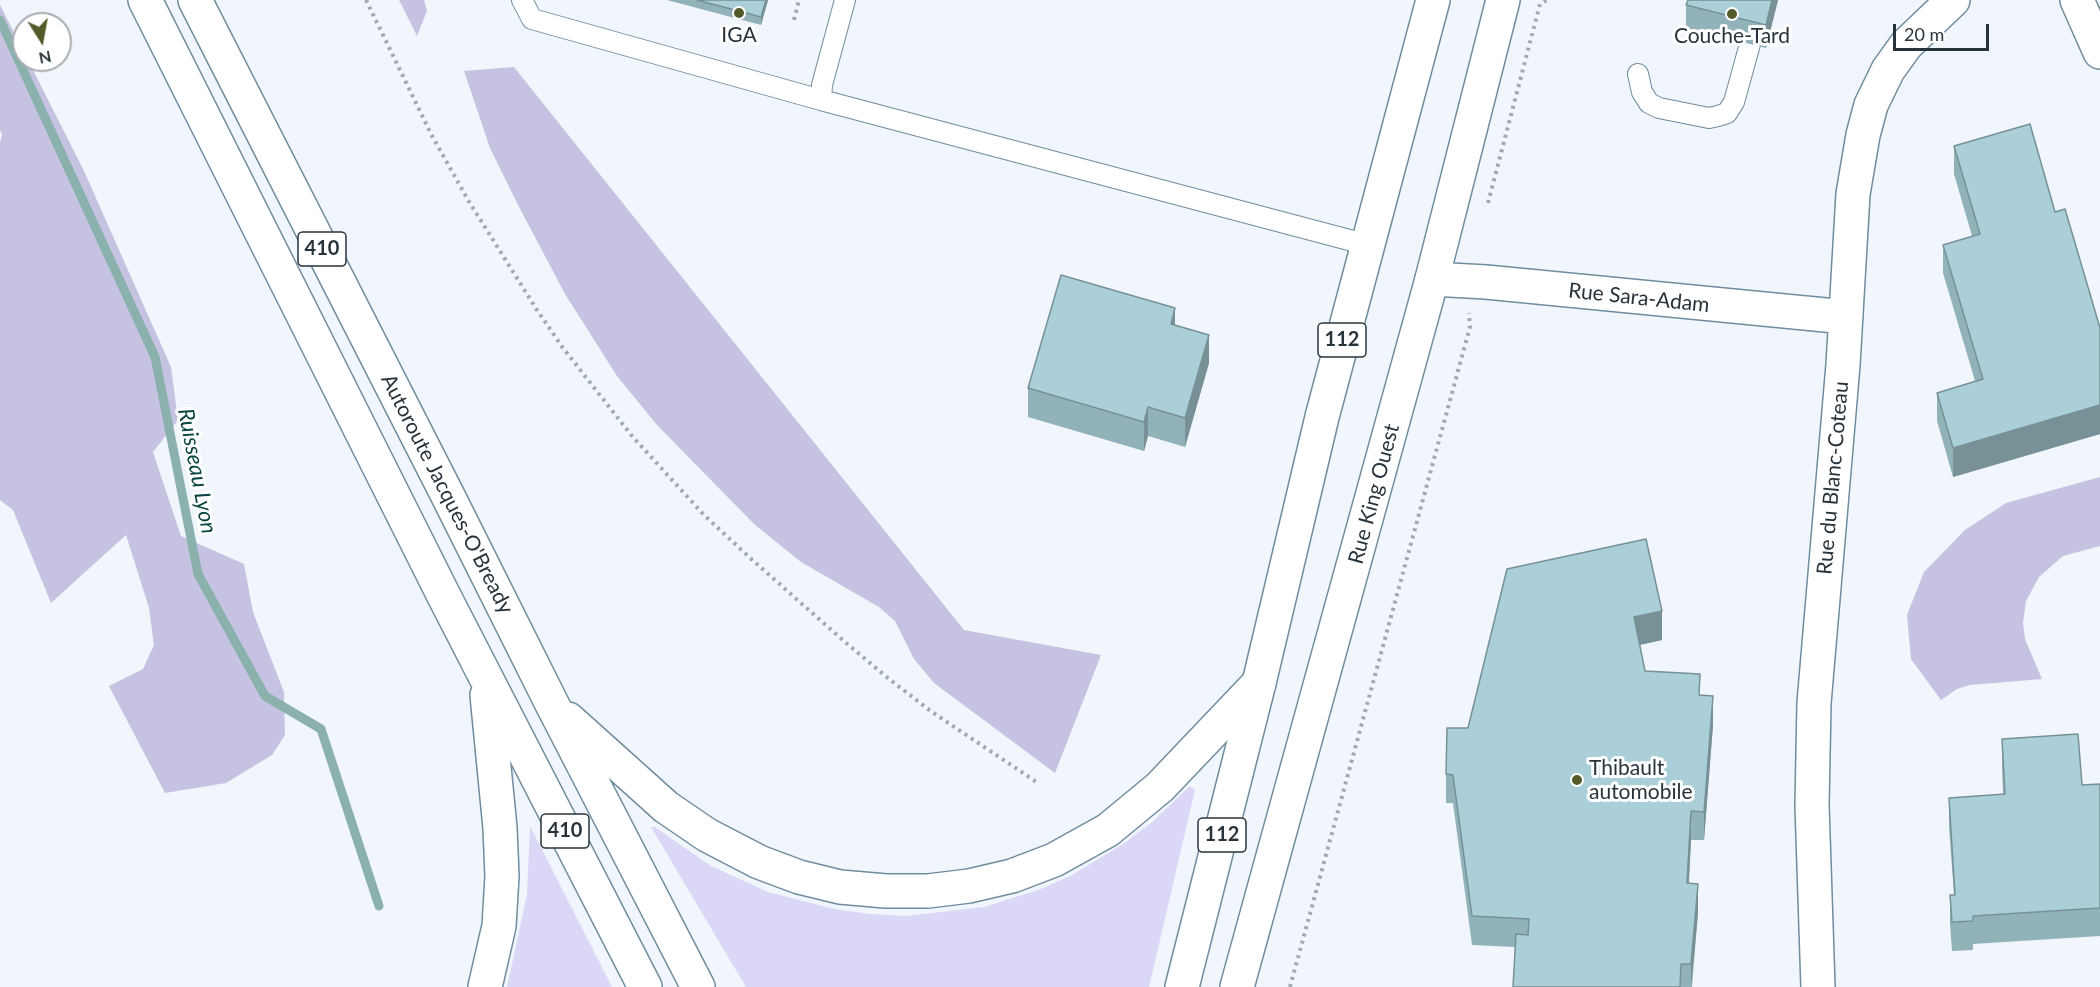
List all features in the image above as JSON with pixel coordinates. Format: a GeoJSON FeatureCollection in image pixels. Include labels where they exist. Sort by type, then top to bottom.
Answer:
{"type":"FeatureCollection","features":[{"type":"Feature","properties":{"kind":"main road","name":"410"},"geometry":{"type":"LineString","coordinates":[[145,0],[485,676],[645,987]]}},
{"type":"Feature","properties":{"kind":"main road","name":"Autoroute Jacques-O'Bready"},"geometry":{"type":"LineString","coordinates":[[195,0],[698,987]]}},
{"type":"Feature","properties":{"kind":"main road","name":"112"},"geometry":{"type":"LineString","coordinates":[[1182,987],[1259,683],[1322,417],[1433,0]]}},
{"type":"Feature","properties":{"kind":"main road","name":"Rue King Ouest"},"geometry":{"type":"LineString","coordinates":[[1237,987],[1432,279],[1503,0]]}},
{"type":"Feature","properties":{"kind":"main road","name":"Rue du Blanc-Coteau"},"geometry":{"type":"LineString","coordinates":[[1818,987],[1813,868],[1812,742],[1846,317],[1853,194],[1860,144],[1871,105],[1888,70],[1906,45],[1953,0]]}},
{"type":"Feature","properties":{"kind":"main road"},"geometry":{"type":"LineString","coordinates":[[2076,0],[2100,52]]}},
{"type":"Feature","properties":{"kind":"main road","name":"Rue Sara-Adam"},"geometry":{"type":"LineString","coordinates":[[1432,279],[1846,317]]}},
{"type":"Feature","properties":{"kind":"main road"},"geometry":{"type":"LineString","coordinates":[[485,676],[500,828],[502,876],[499,926],[485,987]]}},
{"type":"Feature","properties":{"kind":"main road"},"geometry":{"type":"LineString","coordinates":[[552,704],[666,807],[740,854],[778,870],[819,883],[862,890],[918,891],[969,886],[1012,876],[1054,860],[1090,841],[1126,816],[1160,787],[1259,683]]}},
{"type":"Feature","properties":{"kind":"lane"},"geometry":{"type":"LineString","coordinates":[[522,0],[532,19],[821,100],[1368,245]]}},
{"type":"Feature","properties":{"kind":"lane"},"geometry":{"type":"LineString","coordinates":[[821,100],[822,85],[845,0]]}},
{"type":"Feature","properties":{"kind":"lane"},"geometry":{"type":"LineString","coordinates":[[1638,74],[1642,92],[1649,103],[1659,108],[1709,118],[1718,116],[1727,112],[1734,102],[1750,44]]}},
{"type":"Feature","properties":{"kind":"path"},"geometry":{"type":"LineString","coordinates":[[366,0],[431,134],[479,218],[563,348],[632,436],[704,515],[845,642],[932,712],[1038,783]]}},
{"type":"Feature","properties":{"kind":"path"},"geometry":{"type":"LineString","coordinates":[[794,20],[799,0]]}},
{"type":"Feature","properties":{"kind":"path"},"geometry":{"type":"LineString","coordinates":[[1488,203],[1540,4],[1547,0]]}},
{"type":"Feature","properties":{"kind":"path"},"geometry":{"type":"LineString","coordinates":[[1290,987],[1470,327],[1468,281]]}},
{"type":"Feature","properties":{"kind":"shaded area"},"geometry":{"type":"Polygon","coordinates":[[[399,0],[424,0],[427,11],[417,36],[399,0]]]}},
{"type":"Feature","properties":{"kind":"shaded area"},"geometry":{"type":"Polygon","coordinates":[[[0,5],[12,28],[12,72],[34,72],[84,171],[171,367],[178,420],[153,452],[181,536],[244,564],[253,612],[284,692],[285,735],[272,755],[226,783],[165,793],[109,686],[143,669],[154,645],[149,608],[126,535],[51,603],[13,510],[0,500],[0,142],[2,135],[0,130],[0,5]]]}},
{"type":"Feature","properties":{"kind":"shaded area"},"geometry":{"type":"Polygon","coordinates":[[[514,67],[964,630],[1101,655],[1055,773],[934,683],[914,659],[895,621],[879,607],[801,562],[754,524],[657,425],[617,376],[565,294],[517,203],[490,148],[464,71],[514,67]]]}},
{"type":"Feature","properties":{"kind":"shaded area"},"geometry":{"type":"Polygon","coordinates":[[[2100,477],[2100,546],[2063,556],[2039,577],[2026,601],[2023,623],[2025,639],[2042,679],[1970,685],[1957,689],[1941,700],[1911,659],[1907,615],[1924,572],[1965,530],[2006,503],[2100,477]]]}},
{"type":"Feature","properties":{"kind":"shaded area"},"geometry":{"type":"Polygon","coordinates":[[[1190,786],[1195,790],[1149,987],[746,987],[651,827],[655,827],[711,866],[768,892],[834,909],[906,916],[984,907],[1041,889],[1072,875],[1123,844],[1151,823],[1190,786]]]}},
{"type":"Feature","properties":{"kind":"shaded area"},"geometry":{"type":"Polygon","coordinates":[[[530,826],[612,987],[507,987],[527,894],[530,826]]]}},
{"type":"Feature","properties":{"kind":"building"},"geometry":{"type":"Polygon","coordinates":[[[697,0],[766,0],[761,17],[697,0]]]}},
{"type":"Feature","properties":{"kind":"building"},"geometry":{"type":"Polygon","coordinates":[[[1688,0],[1772,0],[1766,25],[1686,5],[1688,0]]]}},
{"type":"Feature","properties":{"kind":"building"},"geometry":{"type":"Polygon","coordinates":[[[2030,124],[2055,212],[2065,209],[2100,328],[2100,405],[1953,448],[1937,393],[1983,379],[1943,245],[1980,234],[1954,146],[2030,124]]]}},
{"type":"Feature","properties":{"kind":"building"},"geometry":{"type":"Polygon","coordinates":[[[1061,275],[1175,308],[1171,324],[1209,335],[1185,418],[1148,407],[1144,422],[1028,388],[1061,275]]]}},
{"type":"Feature","properties":{"kind":"building","name":"Thibault automobile"},"geometry":{"type":"Polygon","coordinates":[[[1646,539],[1662,611],[1634,617],[1645,671],[1700,674],[1699,695],[1713,696],[1704,812],[1691,811],[1687,883],[1698,884],[1691,964],[1681,964],[1680,987],[1513,987],[1516,934],[1528,935],[1529,919],[1472,916],[1453,775],[1446,774],[1447,728],[1468,728],[1507,569],[1646,539]]]}},
{"type":"Feature","properties":{"kind":"building"},"geometry":{"type":"Polygon","coordinates":[[[2078,734],[2082,785],[2100,784],[2100,908],[1973,916],[1973,921],[1952,922],[1950,895],[1955,895],[1949,798],[2005,794],[2002,739],[2078,734]]]}},
{"type":"Feature","properties":{"kind":"waterway","name":"Ruisseau Lyon"},"geometry":{"type":"LineString","coordinates":[[0,20],[155,357],[198,574],[265,696],[321,729],[379,906]]}},
{"type":"Feature","properties":{"kind":"place","name":"IGA"},"geometry":{"type":"Point","coordinates":[739,13]}},
{"type":"Feature","properties":{"kind":"place","name":"Couche-Tard"},"geometry":{"type":"Point","coordinates":[1732,14]}},
{"type":"Feature","properties":{"kind":"place","name":"Thibault automobile"},"geometry":{"type":"Point","coordinates":[1577,780]}}]}
